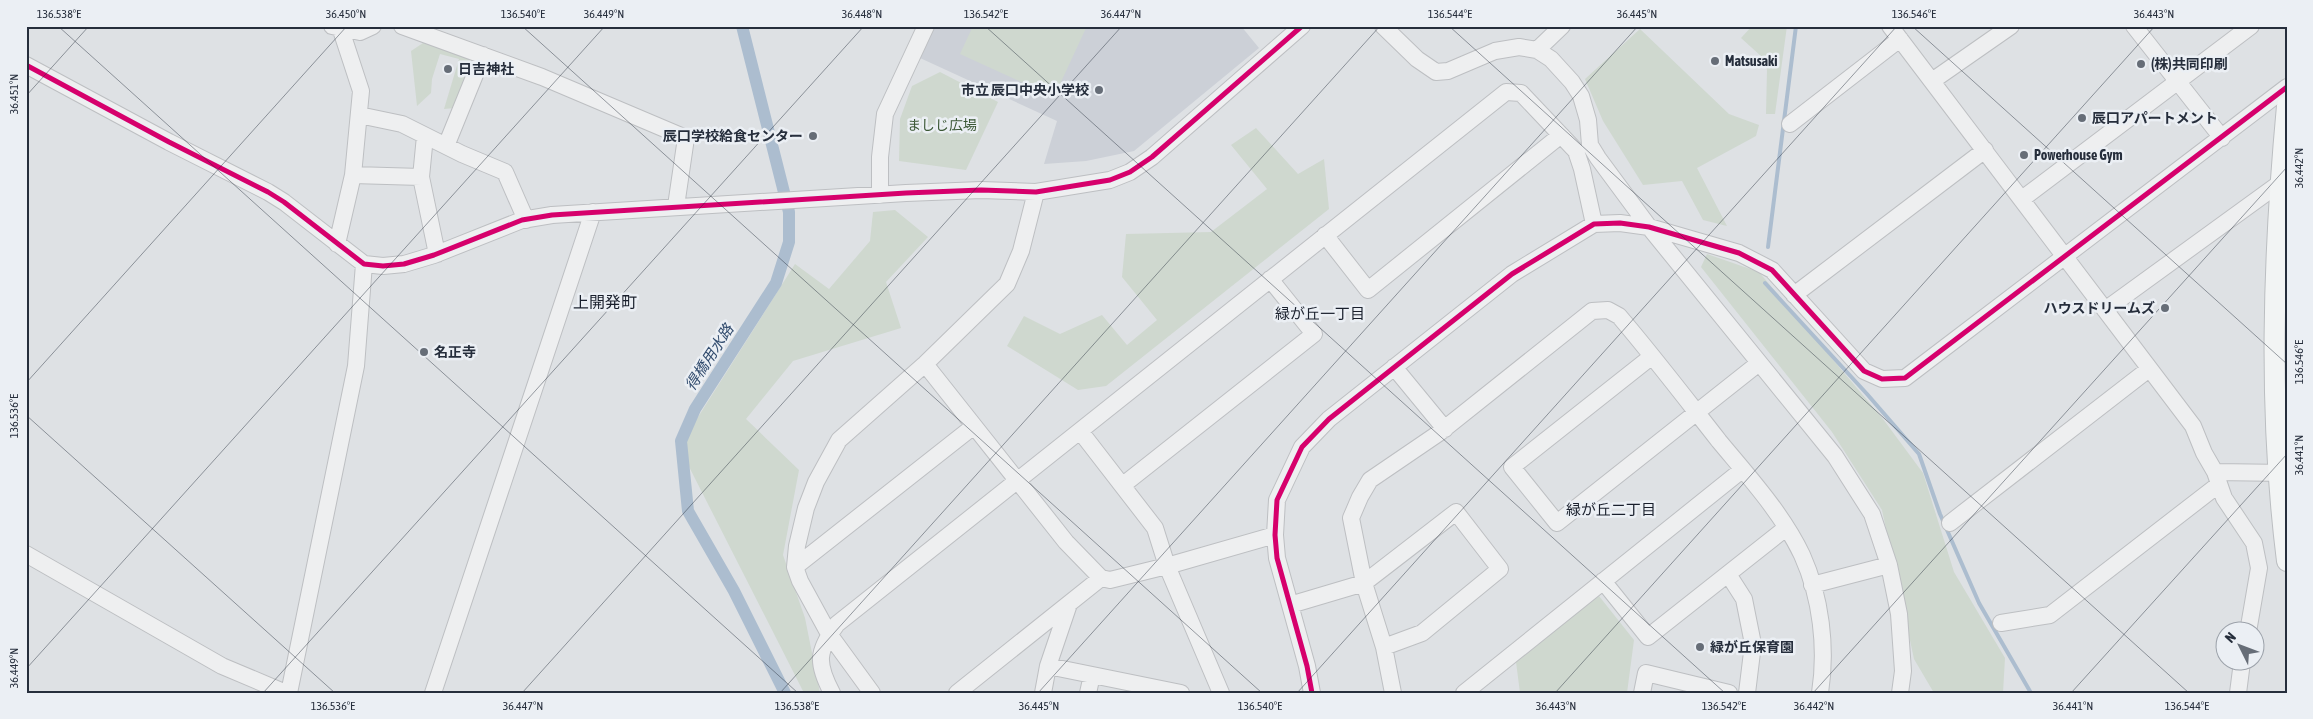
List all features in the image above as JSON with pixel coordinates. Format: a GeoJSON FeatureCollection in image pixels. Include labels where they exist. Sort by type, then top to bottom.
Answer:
{"type":"FeatureCollection","features":[{"type":"Feature","properties":{"kind":"main road"},"geometry":{"type":"LineString","coordinates":[[2287,106],[2277,213],[2274,424],[2282,473],[2287,561]]}},
{"type":"Feature","properties":{"kind":"street"},"geometry":{"type":"LineString","coordinates":[[337,28],[360,32],[373,26]]}},
{"type":"Feature","properties":{"kind":"street"},"geometry":{"type":"LineString","coordinates":[[402,26],[542,77],[686,138],[676,206]]}},
{"type":"Feature","properties":{"kind":"street"},"geometry":{"type":"LineString","coordinates":[[880,195],[880,157],[885,114],[926,26]]}},
{"type":"Feature","properties":{"kind":"street"},"geometry":{"type":"LineString","coordinates":[[26,66],[268,192],[284,202],[364,264],[383,266],[404,264],[437,254],[526,220],[552,215],[676,206],[980,190],[1036,192],[1110,180],[1130,172],[1159,151],[1302,26]]}},
{"type":"Feature","properties":{"kind":"street"},"geometry":{"type":"LineString","coordinates":[[1383,26],[1417,59],[1436,72],[1448,71],[1495,52],[1519,47],[1537,50],[1550,59],[1572,82],[1581,96],[1588,120],[1590,145],[1649,228],[1835,456],[1872,514],[1888,565],[1899,614],[1903,671],[1900,693]]}},
{"type":"Feature","properties":{"kind":"street"},"geometry":{"type":"LineString","coordinates":[[1537,50],[1562,26]]}},
{"type":"Feature","properties":{"kind":"street"},"geometry":{"type":"LineString","coordinates":[[1932,81],[2011,26]]}},
{"type":"Feature","properties":{"kind":"street"},"geometry":{"type":"LineString","coordinates":[[2134,26],[2222,138]]}},
{"type":"Feature","properties":{"kind":"street"},"geometry":{"type":"LineString","coordinates":[[2022,199],[2251,26]]}},
{"type":"Feature","properties":{"kind":"street"},"geometry":{"type":"LineString","coordinates":[[337,28],[361,91],[353,175],[337,244]]}},
{"type":"Feature","properties":{"kind":"street"},"geometry":{"type":"LineString","coordinates":[[1790,124],[1895,33],[2193,426],[2224,498],[2254,543],[2259,568],[2250,622]]}},
{"type":"Feature","properties":{"kind":"street"},"geometry":{"type":"LineString","coordinates":[[446,146],[483,55]]}},
{"type":"Feature","properties":{"kind":"street"},"geometry":{"type":"LineString","coordinates":[[1312,693],[1307,666],[1278,558],[1275,535],[1277,500],[1302,447],[1330,419],[1512,274],[1594,224],[1620,222],[1649,228],[1739,253],[1772,270],[1864,371],[1882,380],[1905,378],[2287,87]]}},
{"type":"Feature","properties":{"kind":"street"},"geometry":{"type":"LineString","coordinates":[[832,693],[819,658],[823,644],[837,624],[1506,92],[1521,93],[1572,144],[1582,169],[1594,224]]}},
{"type":"Feature","properties":{"kind":"street"},"geometry":{"type":"LineString","coordinates":[[359,115],[402,124],[505,172],[526,220]]}},
{"type":"Feature","properties":{"kind":"street"},"geometry":{"type":"LineString","coordinates":[[1325,235],[1368,290],[1561,135]]}},
{"type":"Feature","properties":{"kind":"street"},"geometry":{"type":"LineString","coordinates":[[426,136],[421,178],[437,254]]}},
{"type":"Feature","properties":{"kind":"street"},"geometry":{"type":"LineString","coordinates":[[1794,295],[1985,150]]}},
{"type":"Feature","properties":{"kind":"street"},"geometry":{"type":"LineString","coordinates":[[353,175],[421,178]]}},
{"type":"Feature","properties":{"kind":"street"},"geometry":{"type":"LineString","coordinates":[[2105,310],[2280,183]]}},
{"type":"Feature","properties":{"kind":"street"},"geometry":{"type":"LineString","coordinates":[[872,693],[829,634],[812,605],[795,566],[797,546],[806,508],[816,482],[839,440],[925,364],[1007,284],[1020,251],[1036,192]]}},
{"type":"Feature","properties":{"kind":"street"},"geometry":{"type":"LineString","coordinates":[[433,693],[593,212]]}},
{"type":"Feature","properties":{"kind":"street"},"geometry":{"type":"LineString","coordinates":[[26,554],[222,666],[288,693],[356,366],[364,264]]}},
{"type":"Feature","properties":{"kind":"street"},"geometry":{"type":"LineString","coordinates":[[1123,485],[1314,334],[1270,279]]}},
{"type":"Feature","properties":{"kind":"street"},"geometry":{"type":"LineString","coordinates":[[1393,693],[1384,647],[1364,583],[1351,518],[1360,497],[1370,480],[1445,428],[1592,311],[1608,310],[1620,316],[1697,413],[1786,528],[1802,555],[1812,585],[1821,624],[1824,658],[1820,693]]}},
{"type":"Feature","properties":{"kind":"street"},"geometry":{"type":"LineString","coordinates":[[1652,357],[1512,467],[1557,523],[1759,363]]}},
{"type":"Feature","properties":{"kind":"street"},"geometry":{"type":"LineString","coordinates":[[925,364],[1066,542],[1101,578],[1110,580],[1167,566],[1275,535]]}},
{"type":"Feature","properties":{"kind":"street"},"geometry":{"type":"LineString","coordinates":[[1394,367],[1445,428]]}},
{"type":"Feature","properties":{"kind":"street"},"geometry":{"type":"LineString","coordinates":[[1950,523],[2149,369]]}},
{"type":"Feature","properties":{"kind":"street"},"geometry":{"type":"LineString","coordinates":[[795,566],[974,426]]}},
{"type":"Feature","properties":{"kind":"street"},"geometry":{"type":"LineString","coordinates":[[1080,431],[1155,528],[1167,566],[1221,693]]}},
{"type":"Feature","properties":{"kind":"street"},"geometry":{"type":"LineString","coordinates":[[1464,693],[1742,470]]}},
{"type":"Feature","properties":{"kind":"street"},"geometry":{"type":"LineString","coordinates":[[2001,623],[2050,615],[2217,479],[2282,473]]}},
{"type":"Feature","properties":{"kind":"street"},"geometry":{"type":"LineString","coordinates":[[1290,605],[1364,583],[1456,512],[1500,569],[1422,633],[1384,647]]}},
{"type":"Feature","properties":{"kind":"street"},"geometry":{"type":"LineString","coordinates":[[1603,581],[1648,637],[1786,528]]}},
{"type":"Feature","properties":{"kind":"street"},"geometry":{"type":"LineString","coordinates":[[1812,585],[1888,565]]}},
{"type":"Feature","properties":{"kind":"street"},"geometry":{"type":"LineString","coordinates":[[1728,574],[1744,599],[1753,644],[1746,693]]}},
{"type":"Feature","properties":{"kind":"street"},"geometry":{"type":"LineString","coordinates":[[957,693],[1101,578]]}},
{"type":"Feature","properties":{"kind":"street"},"geometry":{"type":"LineString","coordinates":[[1042,693],[1048,666],[1069,603]]}},
{"type":"Feature","properties":{"kind":"street"},"geometry":{"type":"LineString","coordinates":[[1048,666],[1092,675],[1135,688],[1181,693]]}},
{"type":"Feature","properties":{"kind":"street"},"geometry":{"type":"LineString","coordinates":[[2238,693],[2241,672]]}},
{"type":"Feature","properties":{"kind":"street"},"geometry":{"type":"LineString","coordinates":[[1642,693],[1646,673],[1729,693]]}},
{"type":"Feature","properties":{"kind":"street"},"geometry":{"type":"LineString","coordinates":[[1088,693],[1092,675]]}},
{"type":"Feature","properties":{"kind":"shaded area","name":"市立 辰口中央小学校"},"geometry":{"type":"Polygon","coordinates":[[[935,26],[1241,26],[1259,48],[1134,151],[1086,161],[1044,164],[1057,121],[920,58],[935,26]]]}},
{"type":"Feature","properties":{"kind":"green space"},"geometry":{"type":"Polygon","coordinates":[[[973,26],[1087,26],[1054,97],[960,54],[973,26]]]}},
{"type":"Feature","properties":{"kind":"green space"},"geometry":{"type":"Polygon","coordinates":[[[1752,26],[1787,26],[1775,114],[1766,114],[1767,69],[1760,65],[1762,57],[1741,38],[1752,26]]]}},
{"type":"Feature","properties":{"kind":"green space"},"geometry":{"type":"Polygon","coordinates":[[[1640,29],[1729,114],[1759,125],[1756,136],[1697,168],[1727,226],[1703,220],[1682,181],[1643,185],[1603,121],[1585,79],[1640,29]]]}},
{"type":"Feature","properties":{"kind":"green space"},"geometry":{"type":"Polygon","coordinates":[[[426,41],[473,56],[455,108],[444,109],[459,59],[440,54],[432,79],[431,93],[417,106],[411,51],[426,41]]]}},
{"type":"Feature","properties":{"kind":"green space","name":"ましじ広場"},"geometry":{"type":"Polygon","coordinates":[[[940,72],[998,102],[966,170],[899,161],[900,119],[912,86],[940,72]]]}},
{"type":"Feature","properties":{"kind":"green space"},"geometry":{"type":"Polygon","coordinates":[[[1256,128],[1298,174],[1324,159],[1329,209],[1106,386],[1078,390],[1007,346],[1024,316],[1060,334],[1102,315],[1127,345],[1157,320],[1122,277],[1126,234],[1211,232],[1267,189],[1231,145],[1256,128]]]}},
{"type":"Feature","properties":{"kind":"green space"},"geometry":{"type":"Polygon","coordinates":[[[895,210],[928,237],[886,282],[901,328],[793,361],[746,419],[799,470],[783,555],[805,618],[820,693],[804,693],[679,447],[795,264],[829,289],[870,241],[873,212],[895,210]]]}},
{"type":"Feature","properties":{"kind":"green space"},"geometry":{"type":"Polygon","coordinates":[[[1707,254],[1759,272],[1883,419],[1923,473],[1954,572],[2005,658],[2003,693],[1934,693],[1914,659],[1882,510],[1832,432],[1701,267],[1707,254]]]}},
{"type":"Feature","properties":{"kind":"green space"},"geometry":{"type":"Polygon","coordinates":[[[1599,596],[1634,640],[1627,693],[1520,693],[1515,654],[1599,596]]]}},
{"type":"Feature","properties":{"kind":"waterway","name":"得橋用水路"},"geometry":{"type":"LineString","coordinates":[[742,26],[789,212],[789,242],[776,283],[695,409],[681,441],[688,511],[734,591],[785,693]]}},
{"type":"Feature","properties":{"kind":"waterway"},"geometry":{"type":"LineString","coordinates":[[1768,247],[1796,26]]}},
{"type":"Feature","properties":{"kind":"waterway"},"geometry":{"type":"LineString","coordinates":[[1765,283],[1867,394],[1919,454],[1940,514],[1979,603],[2031,693]]}},
{"type":"Feature","properties":{"kind":"cycle path"},"geometry":{"type":"LineString","coordinates":[[26,65],[169,142],[268,192],[284,202],[364,264],[383,266],[404,264],[434,255],[522,220],[552,215],[906,193],[981,190],[1036,192],[1110,180],[1130,172],[1152,157],[1302,26]]}},
{"type":"Feature","properties":{"kind":"cycle path"},"geometry":{"type":"LineString","coordinates":[[1312,693],[1307,666],[1277,558],[1275,535],[1277,500],[1302,447],[1329,419],[1512,274],[1594,224],[1620,223],[1649,227],[1739,253],[1772,270],[1864,371],[1882,379],[1905,378],[2287,87]]}},
{"type":"Feature","properties":{"kind":"place","name":"Matsusaki"},"geometry":{"type":"Point","coordinates":[1715,61]}},
{"type":"Feature","properties":{"kind":"place","name":"(株)共同印刷"},"geometry":{"type":"Point","coordinates":[2141,64]}},
{"type":"Feature","properties":{"kind":"place","name":"日吉神社"},"geometry":{"type":"Point","coordinates":[448,69]}},
{"type":"Feature","properties":{"kind":"place","name":"市立 辰口中央小学校"},"geometry":{"type":"Point","coordinates":[1099,90]}},
{"type":"Feature","properties":{"kind":"place","name":"辰口アパートメント"},"geometry":{"type":"Point","coordinates":[2082,118]}},
{"type":"Feature","properties":{"kind":"place","name":"辰口学校給食センター"},"geometry":{"type":"Point","coordinates":[813,136]}},
{"type":"Feature","properties":{"kind":"place","name":"Powerhouse Gym"},"geometry":{"type":"Point","coordinates":[2024,155]}},
{"type":"Feature","properties":{"kind":"place","name":"ハウスドリームズ"},"geometry":{"type":"Point","coordinates":[2165,308]}},
{"type":"Feature","properties":{"kind":"place","name":"名正寺"},"geometry":{"type":"Point","coordinates":[424,352]}},
{"type":"Feature","properties":{"kind":"place","name":"緑が丘保育園"},"geometry":{"type":"Point","coordinates":[1700,647]}},
{"type":"Feature","properties":{"kind":"district","name":"上開発町"},"geometry":{"type":"Point","coordinates":[605,302]}},
{"type":"Feature","properties":{"kind":"district","name":"緑が丘一丁目"},"geometry":{"type":"Point","coordinates":[1320,313]}},
{"type":"Feature","properties":{"kind":"district","name":"緑が丘二丁目"},"geometry":{"type":"Point","coordinates":[1611,509]}}]}
